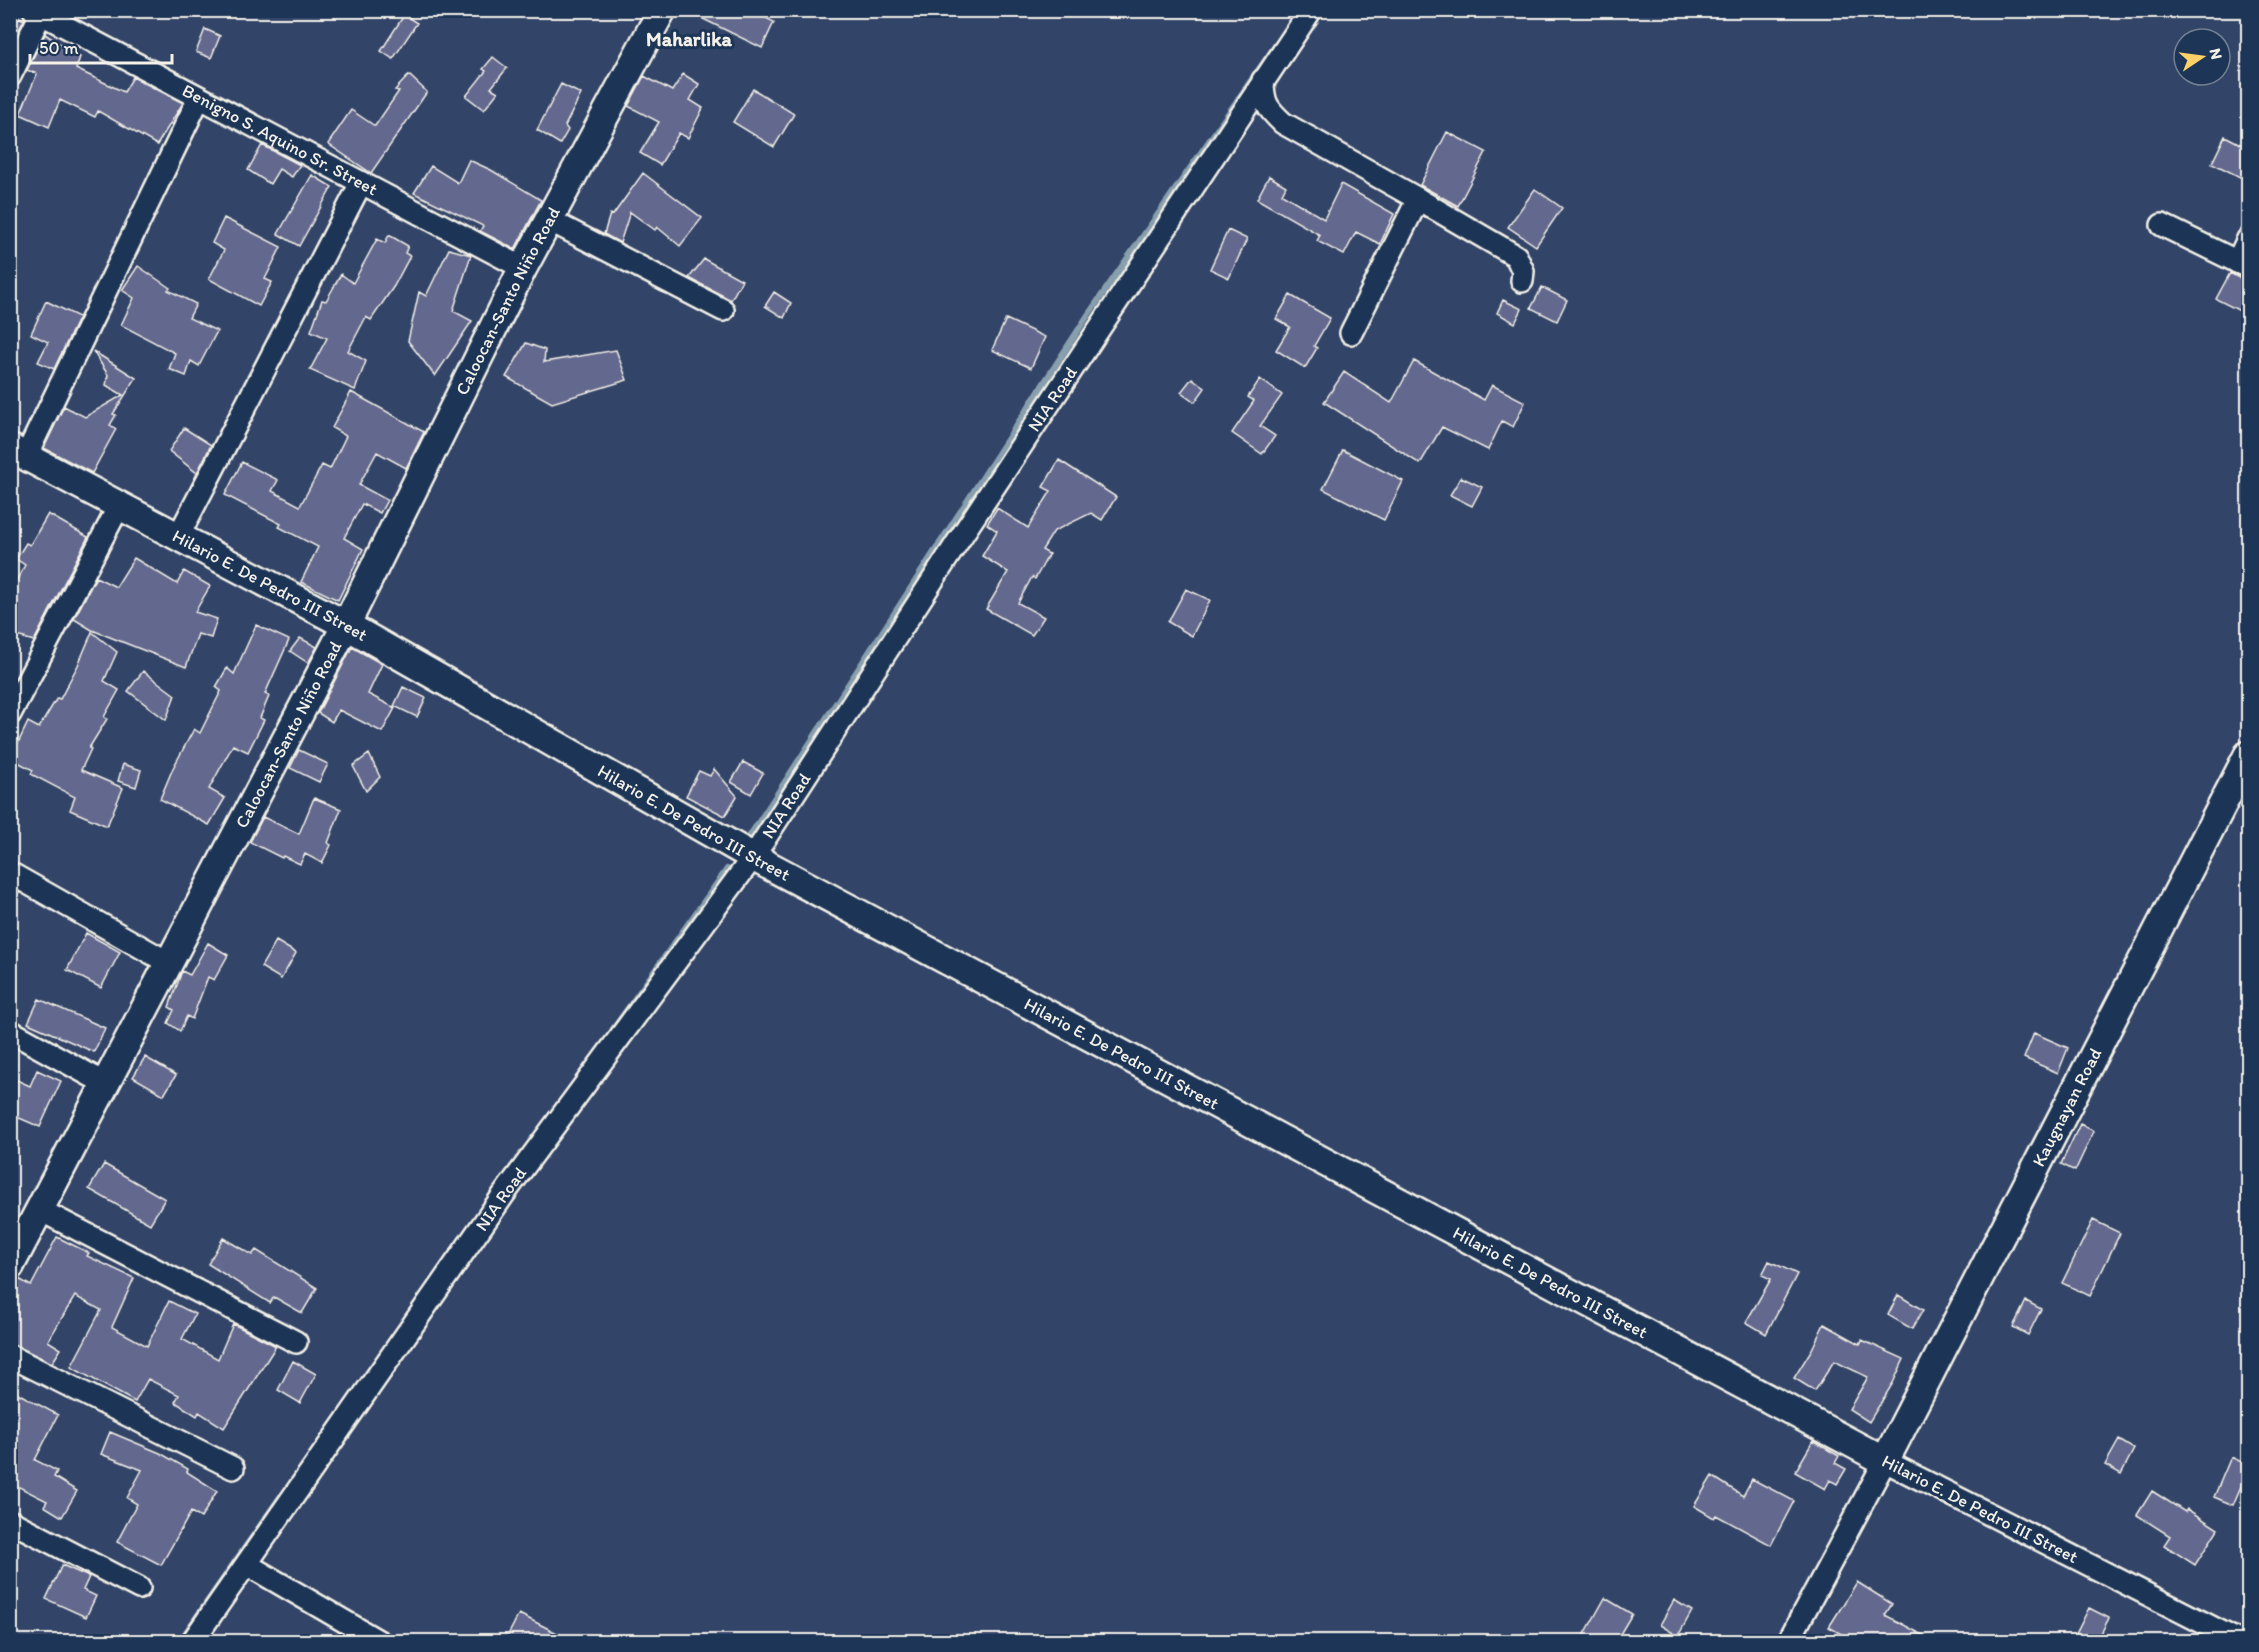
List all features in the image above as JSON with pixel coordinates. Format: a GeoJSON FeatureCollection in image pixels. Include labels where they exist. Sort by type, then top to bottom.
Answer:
{"type":"FeatureCollection","features":[{"type":"Feature","properties":{"kind":"street","name":"Caloocan-Santo Niño Road"},"geometry":{"type":"LineString","coordinates":[[10,1266],[346,625],[523,268],[662,10]]}},
{"type":"Feature","properties":{"kind":"street","name":"NIA Road"},"geometry":{"type":"LineString","coordinates":[[192,1641],[248,1565],[504,1194],[753,857],[966,529],[1311,10]]}},
{"type":"Feature","properties":{"kind":"street"},"geometry":{"type":"LineString","coordinates":[[10,76],[38,12]]}},
{"type":"Feature","properties":{"kind":"street","name":"Benigno S. Aquino Sr. Street"},"geometry":{"type":"LineString","coordinates":[[38,12],[65,18],[199,98],[523,268]]}},
{"type":"Feature","properties":{"kind":"street"},"geometry":{"type":"LineString","coordinates":[[1263,80],[1263,96],[1269,110],[1283,123],[1516,256],[1523,271],[1522,281]]}},
{"type":"Feature","properties":{"kind":"street"},"geometry":{"type":"LineString","coordinates":[[18,452],[199,98]]}},
{"type":"Feature","properties":{"kind":"street"},"geometry":{"type":"LineString","coordinates":[[178,537],[361,183]]}},
{"type":"Feature","properties":{"kind":"street"},"geometry":{"type":"LineString","coordinates":[[1351,333],[1418,199]]}},
{"type":"Feature","properties":{"kind":"street"},"geometry":{"type":"LineString","coordinates":[[549,220],[723,310]]}},
{"type":"Feature","properties":{"kind":"street"},"geometry":{"type":"LineString","coordinates":[[2162,225],[2243,264],[2248,239]]}},
{"type":"Feature","properties":{"kind":"street","name":"Hilario E. De Pedro III Street"},"geometry":{"type":"LineString","coordinates":[[18,452],[346,625],[753,857],[1885,1461],[2241,1641]]}},
{"type":"Feature","properties":{"kind":"street"},"geometry":{"type":"LineString","coordinates":[[10,714],[119,506]]}},
{"type":"Feature","properties":{"kind":"street","name":"Kaugnayan Road"},"geometry":{"type":"LineString","coordinates":[[1885,1461],[2248,754]]}},
{"type":"Feature","properties":{"kind":"street"},"geometry":{"type":"LineString","coordinates":[[10,873],[170,963]]}},
{"type":"Feature","properties":{"kind":"street"},"geometry":{"type":"LineString","coordinates":[[10,1031],[106,1084]]}},
{"type":"Feature","properties":{"kind":"street"},"geometry":{"type":"LineString","coordinates":[[40,1210],[296,1342]]}},
{"type":"Feature","properties":{"kind":"street"},"geometry":{"type":"LineString","coordinates":[[10,1356],[232,1468]]}},
{"type":"Feature","properties":{"kind":"street"},"geometry":{"type":"LineString","coordinates":[[1788,1641],[1885,1461]]}},
{"type":"Feature","properties":{"kind":"street"},"geometry":{"type":"LineString","coordinates":[[10,1521],[139,1588]]}},
{"type":"Feature","properties":{"kind":"street"},"geometry":{"type":"LineString","coordinates":[[248,1565],[380,1641]]}},
{"type":"Feature","properties":{"kind":"building"},"geometry":{"type":"Polygon","coordinates":[[[685,10],[750,10],[774,22],[762,48],[685,10]]]}},
{"type":"Feature","properties":{"kind":"building"},"geometry":{"type":"Polygon","coordinates":[[[10,11],[24,20],[10,46],[10,11]]]}},
{"type":"Feature","properties":{"kind":"building"},"geometry":{"type":"Polygon","coordinates":[[[404,15],[417,23],[393,59],[381,51],[404,15]]]}},
{"type":"Feature","properties":{"kind":"building"},"geometry":{"type":"Polygon","coordinates":[[[205,29],[220,36],[211,58],[196,52],[205,29]]]}},
{"type":"Feature","properties":{"kind":"building"},"geometry":{"type":"Polygon","coordinates":[[[45,34],[80,57],[76,69],[124,92],[133,77],[183,103],[157,145],[98,111],[95,117],[60,100],[49,127],[20,114],[37,74],[27,70],[45,34]]]}},
{"type":"Feature","properties":{"kind":"building"},"geometry":{"type":"Polygon","coordinates":[[[493,57],[507,68],[491,88],[498,92],[484,110],[466,96],[486,71],[483,69],[493,57]]]}},
{"type":"Feature","properties":{"kind":"building"},"geometry":{"type":"Polygon","coordinates":[[[683,74],[699,84],[690,100],[703,108],[688,138],[679,133],[660,165],[640,153],[659,122],[628,106],[644,76],[672,91],[683,74]]]}},
{"type":"Feature","properties":{"kind":"building"},"geometry":{"type":"Polygon","coordinates":[[[409,75],[427,92],[371,173],[328,144],[351,110],[375,126],[399,91],[395,90],[409,75]]]}},
{"type":"Feature","properties":{"kind":"building"},"geometry":{"type":"Polygon","coordinates":[[[561,84],[581,94],[565,126],[568,130],[560,144],[537,130],[561,84]]]}},
{"type":"Feature","properties":{"kind":"building"},"geometry":{"type":"Polygon","coordinates":[[[753,89],[794,114],[774,147],[733,122],[753,89]]]}},
{"type":"Feature","properties":{"kind":"building"},"geometry":{"type":"Polygon","coordinates":[[[1447,132],[1486,152],[1458,206],[1420,185],[1447,132]]]}},
{"type":"Feature","properties":{"kind":"building"},"geometry":{"type":"Polygon","coordinates":[[[2225,136],[2248,148],[2248,181],[2212,163],[2225,136]]]}},
{"type":"Feature","properties":{"kind":"building"},"geometry":{"type":"Polygon","coordinates":[[[262,145],[300,165],[292,177],[279,169],[270,184],[248,170],[262,145]]]}},
{"type":"Feature","properties":{"kind":"building"},"geometry":{"type":"Polygon","coordinates":[[[469,160],[491,170],[541,200],[515,249],[480,231],[483,226],[414,193],[431,166],[458,183],[469,160]]]}},
{"type":"Feature","properties":{"kind":"building"},"geometry":{"type":"Polygon","coordinates":[[[643,173],[702,218],[680,246],[657,227],[655,230],[630,212],[620,243],[604,234],[610,214],[613,215],[643,173]]]}},
{"type":"Feature","properties":{"kind":"building"},"geometry":{"type":"Polygon","coordinates":[[[312,175],[332,187],[299,246],[278,234],[312,175]]]}},
{"type":"Feature","properties":{"kind":"building"},"geometry":{"type":"Polygon","coordinates":[[[1269,176],[1286,186],[1282,194],[1324,219],[1341,184],[1394,214],[1380,244],[1356,232],[1344,255],[1317,241],[1320,235],[1257,199],[1269,176]]]}},
{"type":"Feature","properties":{"kind":"building"},"geometry":{"type":"Polygon","coordinates":[[[1535,189],[1562,208],[1536,246],[1508,227],[1535,189]]]}},
{"type":"Feature","properties":{"kind":"building"},"geometry":{"type":"Polygon","coordinates":[[[224,218],[281,247],[265,279],[272,282],[259,306],[209,279],[224,250],[212,243],[224,218]]]}},
{"type":"Feature","properties":{"kind":"building"},"geometry":{"type":"Polygon","coordinates":[[[1228,230],[1247,239],[1229,278],[1210,269],[1228,230]]]}},
{"type":"Feature","properties":{"kind":"building"},"geometry":{"type":"Polygon","coordinates":[[[389,235],[408,246],[405,253],[410,256],[394,286],[371,320],[366,317],[348,351],[366,361],[355,390],[310,370],[327,338],[311,331],[322,300],[326,301],[341,274],[353,283],[377,239],[385,243],[389,235]]]}},
{"type":"Feature","properties":{"kind":"building"},"geometry":{"type":"Polygon","coordinates":[[[449,249],[471,255],[453,311],[472,321],[435,376],[408,341],[419,292],[426,296],[449,249]]]}},
{"type":"Feature","properties":{"kind":"building"},"geometry":{"type":"Polygon","coordinates":[[[704,259],[742,280],[731,300],[689,278],[704,259]]]}},
{"type":"Feature","properties":{"kind":"building"},"geometry":{"type":"Polygon","coordinates":[[[138,266],[170,288],[168,290],[196,304],[189,318],[217,331],[199,366],[191,361],[186,376],[169,369],[175,353],[121,325],[134,298],[122,290],[138,266]]]}},
{"type":"Feature","properties":{"kind":"building"},"geometry":{"type":"Polygon","coordinates":[[[2230,273],[2248,283],[2248,294],[2240,311],[2216,299],[2230,273]]]}},
{"type":"Feature","properties":{"kind":"building"},"geometry":{"type":"Polygon","coordinates":[[[1542,287],[1567,300],[1557,321],[1531,308],[1542,287]]]}},
{"type":"Feature","properties":{"kind":"building"},"geometry":{"type":"Polygon","coordinates":[[[774,292],[791,303],[784,318],[765,306],[774,292]]]}},
{"type":"Feature","properties":{"kind":"building"},"geometry":{"type":"Polygon","coordinates":[[[1290,295],[1330,318],[1305,368],[1276,350],[1290,327],[1276,319],[1290,295]]]}},
{"type":"Feature","properties":{"kind":"building"},"geometry":{"type":"Polygon","coordinates":[[[1503,300],[1522,309],[1515,323],[1497,313],[1503,300]]]}},
{"type":"Feature","properties":{"kind":"building"},"geometry":{"type":"Polygon","coordinates":[[[46,301],[79,317],[54,369],[38,362],[48,342],[31,334],[46,301]]]}},
{"type":"Feature","properties":{"kind":"building"},"geometry":{"type":"Polygon","coordinates":[[[1006,319],[1045,337],[1031,368],[992,350],[1006,319]]]}},
{"type":"Feature","properties":{"kind":"building"},"geometry":{"type":"Polygon","coordinates":[[[526,343],[545,350],[544,362],[616,350],[627,380],[552,403],[506,377],[526,343]]]}},
{"type":"Feature","properties":{"kind":"building"},"geometry":{"type":"Polygon","coordinates":[[[93,351],[136,378],[113,414],[116,415],[110,425],[116,429],[92,473],[44,448],[64,406],[85,417],[123,395],[106,385],[108,375],[93,351]]]}},
{"type":"Feature","properties":{"kind":"building"},"geometry":{"type":"Polygon","coordinates":[[[1414,361],[1484,400],[1492,385],[1525,402],[1513,427],[1502,421],[1488,450],[1442,427],[1420,464],[1324,402],[1344,372],[1391,403],[1414,361]]]}},
{"type":"Feature","properties":{"kind":"building"},"geometry":{"type":"Polygon","coordinates":[[[1192,378],[1205,388],[1195,402],[1181,392],[1192,378]]]}},
{"type":"Feature","properties":{"kind":"building"},"geometry":{"type":"Polygon","coordinates":[[[1260,379],[1282,395],[1260,426],[1275,436],[1262,454],[1232,433],[1254,401],[1248,397],[1260,379]]]}},
{"type":"Feature","properties":{"kind":"building"},"geometry":{"type":"Polygon","coordinates":[[[351,392],[424,432],[406,468],[377,452],[359,485],[387,500],[380,513],[362,504],[344,538],[363,549],[338,600],[301,582],[318,547],[279,527],[281,524],[225,495],[242,462],[278,480],[272,491],[300,506],[322,465],[330,469],[346,436],[332,428],[351,392]]]}},
{"type":"Feature","properties":{"kind":"building"},"geometry":{"type":"Polygon","coordinates":[[[184,428],[211,445],[197,473],[169,451],[184,428]]]}},
{"type":"Feature","properties":{"kind":"building"},"geometry":{"type":"Polygon","coordinates":[[[1343,450],[1403,481],[1384,520],[1323,489],[1343,450]]]}},
{"type":"Feature","properties":{"kind":"building"},"geometry":{"type":"Polygon","coordinates":[[[1059,460],[1116,497],[1102,520],[1091,513],[1054,531],[1042,550],[1049,554],[1035,579],[1032,577],[1018,603],[1044,617],[1032,635],[986,609],[1008,572],[982,556],[997,531],[987,524],[997,508],[1028,528],[1051,491],[1043,487],[1059,460]]]}},
{"type":"Feature","properties":{"kind":"building"},"geometry":{"type":"Polygon","coordinates":[[[1461,477],[1482,487],[1472,506],[1450,495],[1461,477]]]}},
{"type":"Feature","properties":{"kind":"building"},"geometry":{"type":"Polygon","coordinates":[[[48,514],[88,537],[34,641],[10,634],[10,592],[25,565],[16,559],[26,543],[30,545],[48,514]]]}},
{"type":"Feature","properties":{"kind":"building"},"geometry":{"type":"Polygon","coordinates":[[[134,558],[177,584],[184,571],[210,586],[195,612],[217,619],[211,638],[198,634],[186,667],[92,630],[74,619],[96,577],[116,587],[134,558]]]}},
{"type":"Feature","properties":{"kind":"building"},"geometry":{"type":"Polygon","coordinates":[[[1186,589],[1210,600],[1192,636],[1168,622],[1186,589]]]}},
{"type":"Feature","properties":{"kind":"building"},"geometry":{"type":"Polygon","coordinates":[[[256,625],[289,640],[265,694],[269,696],[260,718],[264,720],[248,752],[233,745],[209,789],[225,798],[209,825],[160,799],[173,768],[194,729],[200,733],[221,691],[216,687],[227,668],[234,674],[256,625]]]}},
{"type":"Feature","properties":{"kind":"building"},"geometry":{"type":"Polygon","coordinates":[[[92,632],[117,652],[104,681],[119,690],[104,717],[107,719],[89,748],[91,749],[81,770],[123,788],[107,826],[70,810],[75,797],[31,774],[33,770],[10,758],[10,739],[18,743],[28,722],[39,728],[57,698],[60,699],[92,632]]]}},
{"type":"Feature","properties":{"kind":"building"},"geometry":{"type":"Polygon","coordinates":[[[300,638],[317,647],[308,663],[290,651],[300,638]]]}},
{"type":"Feature","properties":{"kind":"building"},"geometry":{"type":"Polygon","coordinates":[[[352,647],[382,664],[368,694],[395,708],[382,732],[339,710],[332,722],[318,713],[352,647]]]}},
{"type":"Feature","properties":{"kind":"building"},"geometry":{"type":"Polygon","coordinates":[[[143,671],[175,695],[166,720],[128,691],[143,671]]]}},
{"type":"Feature","properties":{"kind":"building"},"geometry":{"type":"Polygon","coordinates":[[[403,687],[426,698],[417,717],[394,706],[403,687]]]}},
{"type":"Feature","properties":{"kind":"building"},"geometry":{"type":"Polygon","coordinates":[[[299,750],[328,764],[319,782],[290,768],[299,750]]]}},
{"type":"Feature","properties":{"kind":"building"},"geometry":{"type":"Polygon","coordinates":[[[369,754],[380,777],[366,791],[353,766],[369,754]]]}},
{"type":"Feature","properties":{"kind":"building"},"geometry":{"type":"Polygon","coordinates":[[[743,762],[763,773],[751,794],[731,782],[743,762]]]}},
{"type":"Feature","properties":{"kind":"building"},"geometry":{"type":"Polygon","coordinates":[[[123,764],[141,770],[136,787],[118,781],[123,764]]]}},
{"type":"Feature","properties":{"kind":"building"},"geometry":{"type":"Polygon","coordinates":[[[714,769],[737,796],[725,816],[686,796],[699,771],[710,776],[714,769]]]}},
{"type":"Feature","properties":{"kind":"building"},"geometry":{"type":"Polygon","coordinates":[[[314,798],[341,809],[328,843],[331,845],[322,863],[305,854],[300,864],[250,842],[263,817],[299,834],[314,798]]]}},
{"type":"Feature","properties":{"kind":"building"},"geometry":{"type":"Polygon","coordinates":[[[86,933],[120,952],[101,988],[67,970],[86,933]]]}},
{"type":"Feature","properties":{"kind":"building"},"geometry":{"type":"Polygon","coordinates":[[[276,941],[296,953],[281,979],[261,967],[276,941]]]}},
{"type":"Feature","properties":{"kind":"building"},"geometry":{"type":"Polygon","coordinates":[[[208,943],[228,955],[214,980],[208,977],[192,1019],[187,1016],[180,1031],[168,1023],[174,1010],[169,1007],[182,971],[190,975],[208,943]]]}},
{"type":"Feature","properties":{"kind":"building"},"geometry":{"type":"Polygon","coordinates":[[[39,999],[105,1028],[94,1052],[28,1023],[39,999]]]}},
{"type":"Feature","properties":{"kind":"building"},"geometry":{"type":"Polygon","coordinates":[[[2034,1033],[2068,1048],[2058,1073],[2024,1058],[2034,1033]]]}},
{"type":"Feature","properties":{"kind":"building"},"geometry":{"type":"Polygon","coordinates":[[[145,1057],[176,1075],[164,1095],[133,1077],[145,1057]]]}},
{"type":"Feature","properties":{"kind":"building"},"geometry":{"type":"Polygon","coordinates":[[[37,1070],[61,1081],[40,1127],[10,1114],[10,1077],[30,1086],[37,1070]]]}},
{"type":"Feature","properties":{"kind":"building"},"geometry":{"type":"Polygon","coordinates":[[[2080,1124],[2094,1131],[2075,1171],[2061,1164],[2080,1124]]]}},
{"type":"Feature","properties":{"kind":"building"},"geometry":{"type":"Polygon","coordinates":[[[104,1164],[165,1199],[150,1224],[89,1189],[104,1164]]]}},
{"type":"Feature","properties":{"kind":"building"},"geometry":{"type":"Polygon","coordinates":[[[2093,1220],[2120,1233],[2090,1296],[2062,1283],[2093,1220]]]}},
{"type":"Feature","properties":{"kind":"building"},"geometry":{"type":"Polygon","coordinates":[[[57,1237],[89,1253],[87,1256],[134,1278],[112,1327],[147,1346],[169,1301],[195,1314],[182,1339],[218,1359],[233,1324],[276,1346],[224,1428],[199,1412],[197,1416],[175,1402],[179,1395],[148,1379],[135,1402],[71,1367],[101,1310],[75,1296],[48,1341],[61,1349],[52,1363],[10,1343],[10,1296],[19,1279],[31,1286],[57,1237]]]}},
{"type":"Feature","properties":{"kind":"building"},"geometry":{"type":"Polygon","coordinates":[[[223,1238],[252,1255],[256,1250],[317,1288],[302,1313],[274,1297],[270,1303],[208,1264],[223,1238]]]}},
{"type":"Feature","properties":{"kind":"building"},"geometry":{"type":"Polygon","coordinates":[[[1769,1261],[1797,1274],[1766,1334],[1746,1322],[1771,1279],[1762,1275],[1769,1261]]]}},
{"type":"Feature","properties":{"kind":"building"},"geometry":{"type":"Polygon","coordinates":[[[1898,1295],[1923,1310],[1912,1329],[1888,1315],[1898,1295]]]}},
{"type":"Feature","properties":{"kind":"building"},"geometry":{"type":"Polygon","coordinates":[[[2026,1301],[2041,1309],[2028,1335],[2013,1327],[2026,1301]]]}},
{"type":"Feature","properties":{"kind":"building"},"geometry":{"type":"Polygon","coordinates":[[[1824,1324],[1860,1344],[1862,1340],[1904,1359],[1893,1383],[1869,1422],[1849,1409],[1868,1377],[1834,1361],[1815,1391],[1794,1378],[1824,1324]]]}},
{"type":"Feature","properties":{"kind":"building"},"geometry":{"type":"Polygon","coordinates":[[[293,1361],[316,1374],[300,1403],[278,1390],[293,1361]]]}},
{"type":"Feature","properties":{"kind":"building"},"geometry":{"type":"Polygon","coordinates":[[[10,1389],[58,1415],[35,1460],[57,1471],[54,1477],[77,1491],[62,1517],[44,1506],[47,1501],[13,1484],[16,1477],[10,1474],[10,1389]]]}},
{"type":"Feature","properties":{"kind":"building"},"geometry":{"type":"Polygon","coordinates":[[[110,1432],[160,1453],[188,1469],[187,1472],[217,1491],[201,1518],[191,1512],[161,1565],[117,1542],[137,1504],[127,1498],[142,1470],[101,1454],[110,1432]]]}},
{"type":"Feature","properties":{"kind":"building"},"geometry":{"type":"Polygon","coordinates":[[[2119,1440],[2134,1449],[2121,1474],[2105,1465],[2119,1440]]]}},
{"type":"Feature","properties":{"kind":"building"},"geometry":{"type":"Polygon","coordinates":[[[1813,1441],[1839,1456],[1835,1463],[1846,1469],[1837,1484],[1830,1480],[1825,1489],[1795,1472],[1813,1441]]]}},
{"type":"Feature","properties":{"kind":"building"},"geometry":{"type":"Polygon","coordinates":[[[2231,1457],[2248,1465],[2233,1505],[2214,1497],[2231,1457]]]}},
{"type":"Feature","properties":{"kind":"building"},"geometry":{"type":"Polygon","coordinates":[[[1712,1476],[1743,1496],[1752,1479],[1794,1501],[1771,1545],[1716,1515],[1714,1518],[1694,1506],[1712,1476]]]}},
{"type":"Feature","properties":{"kind":"building"},"geometry":{"type":"Polygon","coordinates":[[[2152,1491],[2185,1512],[2187,1509],[2218,1529],[2195,1565],[2164,1545],[2170,1536],[2137,1515],[2152,1491]]]}},
{"type":"Feature","properties":{"kind":"building"},"geometry":{"type":"Polygon","coordinates":[[[62,1565],[89,1577],[83,1590],[96,1596],[86,1617],[46,1599],[62,1565]]]}},
{"type":"Feature","properties":{"kind":"building"},"geometry":{"type":"Polygon","coordinates":[[[1857,1582],[1892,1604],[1885,1615],[1934,1641],[1853,1641],[1829,1627],[1857,1582]]]}},
{"type":"Feature","properties":{"kind":"building"},"geometry":{"type":"Polygon","coordinates":[[[1605,1598],[1632,1614],[1616,1641],[1581,1641],[1605,1598]]]}},
{"type":"Feature","properties":{"kind":"building"},"geometry":{"type":"Polygon","coordinates":[[[1674,1600],[1692,1611],[1678,1636],[1660,1625],[1674,1600]]]}},
{"type":"Feature","properties":{"kind":"building"},"geometry":{"type":"Polygon","coordinates":[[[2089,1608],[2109,1618],[2097,1641],[2091,1641],[2076,1634],[2089,1608]]]}},
{"type":"Feature","properties":{"kind":"building"},"geometry":{"type":"Polygon","coordinates":[[[519,1614],[573,1641],[505,1641],[519,1614]]]}},
{"type":"Feature","properties":{"kind":"waterway"},"geometry":{"type":"LineString","coordinates":[[749,837],[1088,315],[1277,43]]}},
{"type":"Feature","properties":{"kind":"waterway"},"geometry":{"type":"LineString","coordinates":[[613,1029],[727,869]]}},
{"type":"Feature","properties":{"kind":"waterway"},"geometry":{"type":"LineString","coordinates":[[179,1642],[280,1497]]}},
{"type":"Feature","properties":{"kind":"district","name":"Maharlika"},"geometry":{"type":"Point","coordinates":[689,39]}}]}
